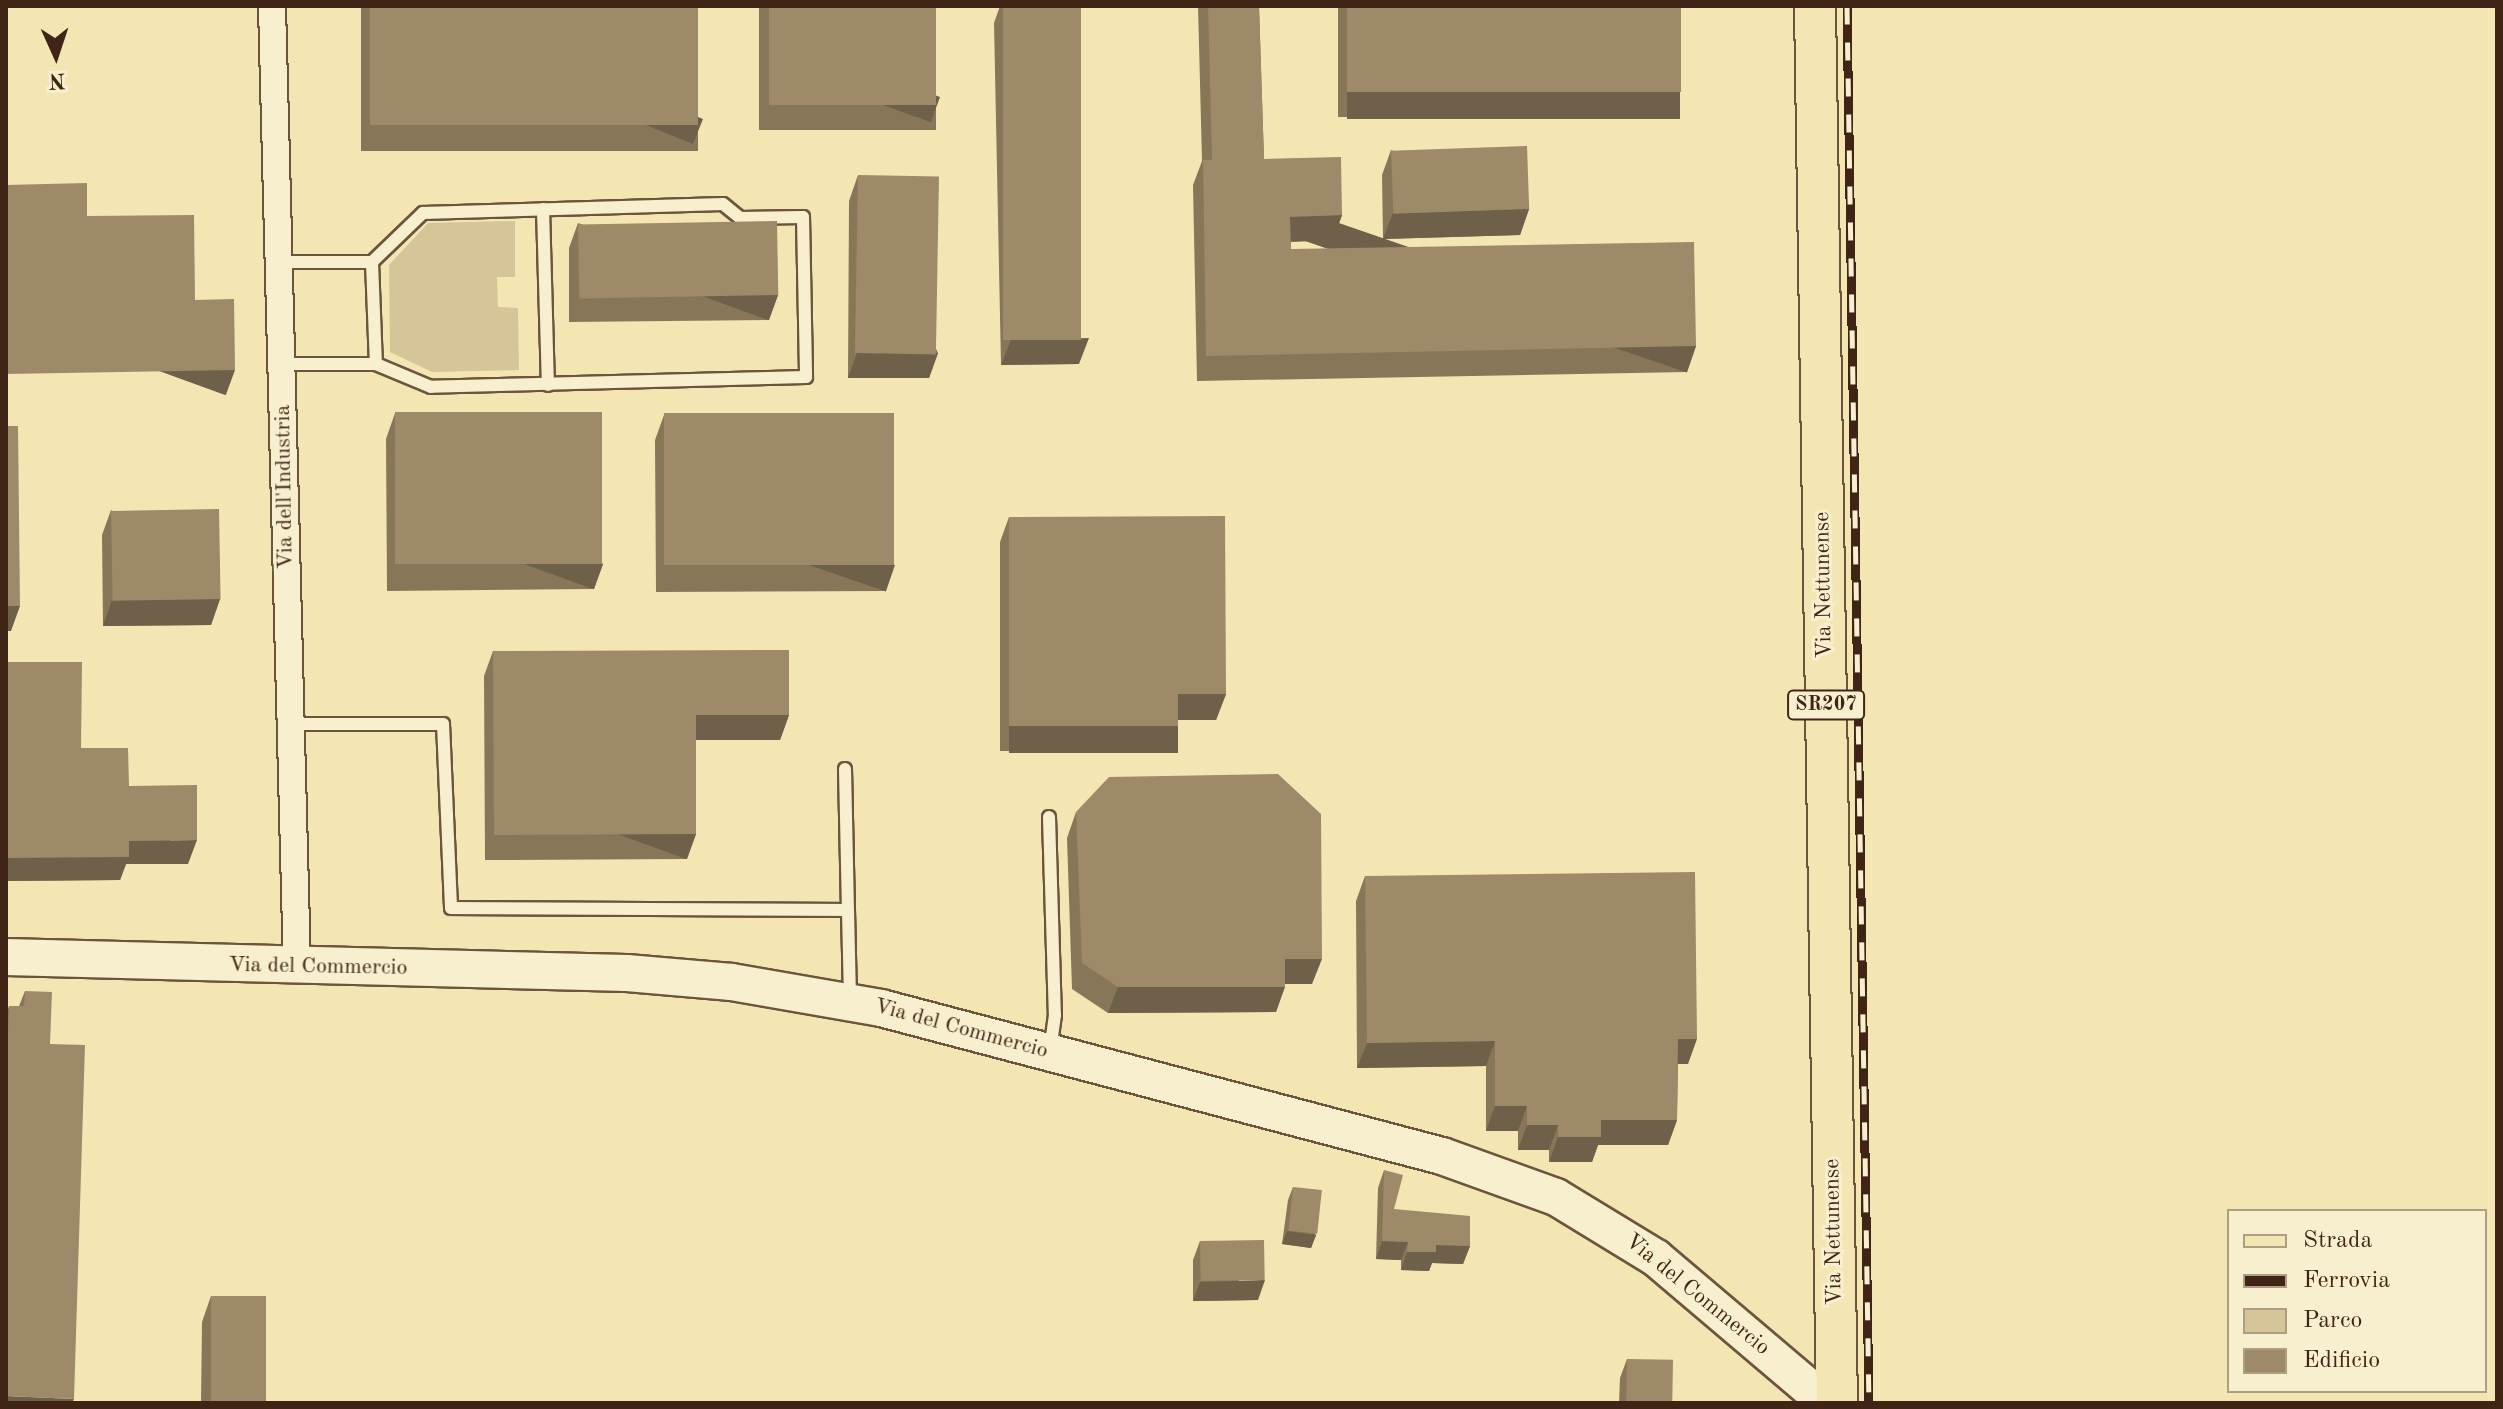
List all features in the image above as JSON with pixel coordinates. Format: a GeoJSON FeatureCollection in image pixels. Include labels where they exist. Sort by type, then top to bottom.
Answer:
{"type":"FeatureCollection","features":[{"type":"Feature","properties":{"kind":"main road","name":"Via Nettunense"},"geometry":{"type":"LineString","coordinates":[[1815,6],[1837,1403]]}},
{"type":"Feature","properties":{"kind":"street","name":"Via dell'Industria"},"geometry":{"type":"LineString","coordinates":[[272,6],[297,968]]}},
{"type":"Feature","properties":{"kind":"street","name":"Via del Commercio"},"geometry":{"type":"LineString","coordinates":[[6,957],[297,968],[637,973],[850,1001],[1442,1156],[1556,1197],[1656,1258],[1827,1403]]}},
{"type":"Feature","properties":{"kind":"lane"},"geometry":{"type":"LineString","coordinates":[[279,262],[372,262],[423,213],[723,204],[740,218],[803,217],[806,377],[431,387],[376,364],[281,364]]}},
{"type":"Feature","properties":{"kind":"lane"},"geometry":{"type":"LineString","coordinates":[[543,209],[548,385]]}},
{"type":"Feature","properties":{"kind":"lane"},"geometry":{"type":"LineString","coordinates":[[372,262],[376,364]]}},
{"type":"Feature","properties":{"kind":"lane"},"geometry":{"type":"LineString","coordinates":[[291,724],[443,724],[451,908],[848,910]]}},
{"type":"Feature","properties":{"kind":"lane"},"geometry":{"type":"LineString","coordinates":[[845,769],[850,1001]]}},
{"type":"Feature","properties":{"kind":"lane"},"geometry":{"type":"LineString","coordinates":[[1049,817],[1055,1015],[1049,1052]]}},
{"type":"Feature","properties":{"kind":"green space"},"geometry":{"type":"Polygon","coordinates":[[[515,221],[515,277],[497,277],[498,307],[518,308],[519,370],[432,372],[390,352],[389,265],[428,223],[515,221]]]}},
{"type":"Feature","properties":{"kind":"building"},"geometry":{"type":"Polygon","coordinates":[[[370,6],[698,6],[698,125],[370,125],[370,6]]]}},
{"type":"Feature","properties":{"kind":"building"},"geometry":{"type":"Polygon","coordinates":[[[769,6],[936,6],[936,105],[769,105],[769,6]]]}},
{"type":"Feature","properties":{"kind":"building"},"geometry":{"type":"Polygon","coordinates":[[[1003,6],[1081,6],[1081,340],[1003,340],[1003,6]]]}},
{"type":"Feature","properties":{"kind":"building"},"geometry":{"type":"Polygon","coordinates":[[[1208,6],[1259,6],[1264,159],[1341,157],[1342,215],[1290,217],[1291,249],[1694,242],[1696,346],[1206,356],[1203,160],[1212,160],[1208,6]]]}},
{"type":"Feature","properties":{"kind":"building"},"geometry":{"type":"Polygon","coordinates":[[[1347,6],[1681,6],[1681,92],[1347,92],[1347,6]]]}},
{"type":"Feature","properties":{"kind":"building"},"geometry":{"type":"Polygon","coordinates":[[[1527,146],[1529,209],[1393,214],[1391,151],[1527,146]]]}},
{"type":"Feature","properties":{"kind":"building"},"geometry":{"type":"Polygon","coordinates":[[[858,175],[939,176],[936,354],[855,353],[858,175]]]}},
{"type":"Feature","properties":{"kind":"building"},"geometry":{"type":"Polygon","coordinates":[[[87,183],[87,216],[194,215],[195,300],[234,299],[235,370],[6,374],[6,185],[87,183]]]}},
{"type":"Feature","properties":{"kind":"building"},"geometry":{"type":"Polygon","coordinates":[[[777,221],[778,295],[579,298],[578,224],[777,221]]]}},
{"type":"Feature","properties":{"kind":"building"},"geometry":{"type":"Polygon","coordinates":[[[395,412],[602,412],[602,564],[395,564],[395,412]]]}},
{"type":"Feature","properties":{"kind":"building"},"geometry":{"type":"Polygon","coordinates":[[[664,413],[894,413],[894,565],[664,565],[664,413]]]}},
{"type":"Feature","properties":{"kind":"building"},"geometry":{"type":"Polygon","coordinates":[[[6,426],[18,426],[20,606],[6,606],[6,426]]]}},
{"type":"Feature","properties":{"kind":"building"},"geometry":{"type":"Polygon","coordinates":[[[219,509],[221,599],[113,601],[111,511],[219,509]]]}},
{"type":"Feature","properties":{"kind":"building"},"geometry":{"type":"Polygon","coordinates":[[[1225,516],[1226,694],[1178,694],[1178,726],[1009,726],[1009,517],[1225,516]]]}},
{"type":"Feature","properties":{"kind":"building"},"geometry":{"type":"Polygon","coordinates":[[[789,650],[789,715],[696,715],[696,834],[494,835],[493,651],[789,650]]]}},
{"type":"Feature","properties":{"kind":"building"},"geometry":{"type":"Polygon","coordinates":[[[6,662],[82,662],[81,748],[128,748],[129,786],[197,785],[197,840],[129,841],[129,857],[8,858],[6,662]]]}},
{"type":"Feature","properties":{"kind":"building"},"geometry":{"type":"Polygon","coordinates":[[[1278,774],[1321,814],[1322,959],[1285,959],[1285,987],[1118,987],[1082,963],[1076,812],[1109,777],[1278,774]]]}},
{"type":"Feature","properties":{"kind":"building"},"geometry":{"type":"Polygon","coordinates":[[[1695,872],[1697,1039],[1678,1039],[1677,1120],[1601,1120],[1601,1137],[1558,1137],[1558,1125],[1527,1125],[1527,1106],[1495,1106],[1495,1041],[1367,1043],[1365,876],[1695,872]]]}},
{"type":"Feature","properties":{"kind":"building"},"geometry":{"type":"Polygon","coordinates":[[[25,991],[52,992],[50,1044],[85,1045],[74,1399],[6,1396],[9,1006],[24,1006],[25,991]]]}},
{"type":"Feature","properties":{"kind":"building"},"geometry":{"type":"Polygon","coordinates":[[[1384,1170],[1403,1175],[1394,1209],[1470,1216],[1470,1246],[1436,1245],[1436,1252],[1407,1252],[1408,1242],[1382,1241],[1384,1170]]]}},
{"type":"Feature","properties":{"kind":"building"},"geometry":{"type":"Polygon","coordinates":[[[1293,1187],[1322,1190],[1317,1234],[1288,1231],[1293,1187]]]}},
{"type":"Feature","properties":{"kind":"building"},"geometry":{"type":"Polygon","coordinates":[[[1264,1240],[1265,1280],[1201,1281],[1200,1241],[1264,1240]]]}},
{"type":"Feature","properties":{"kind":"building"},"geometry":{"type":"Polygon","coordinates":[[[211,1296],[266,1296],[266,1403],[211,1403],[211,1296]]]}},
{"type":"Feature","properties":{"kind":"building"},"geometry":{"type":"Polygon","coordinates":[[[1627,1359],[1673,1360],[1672,1403],[1626,1403],[1627,1359]]]}},
{"type":"Feature","properties":{"kind":"railway"},"geometry":{"type":"LineString","coordinates":[[1847,6],[1869,1403]]}}]}
